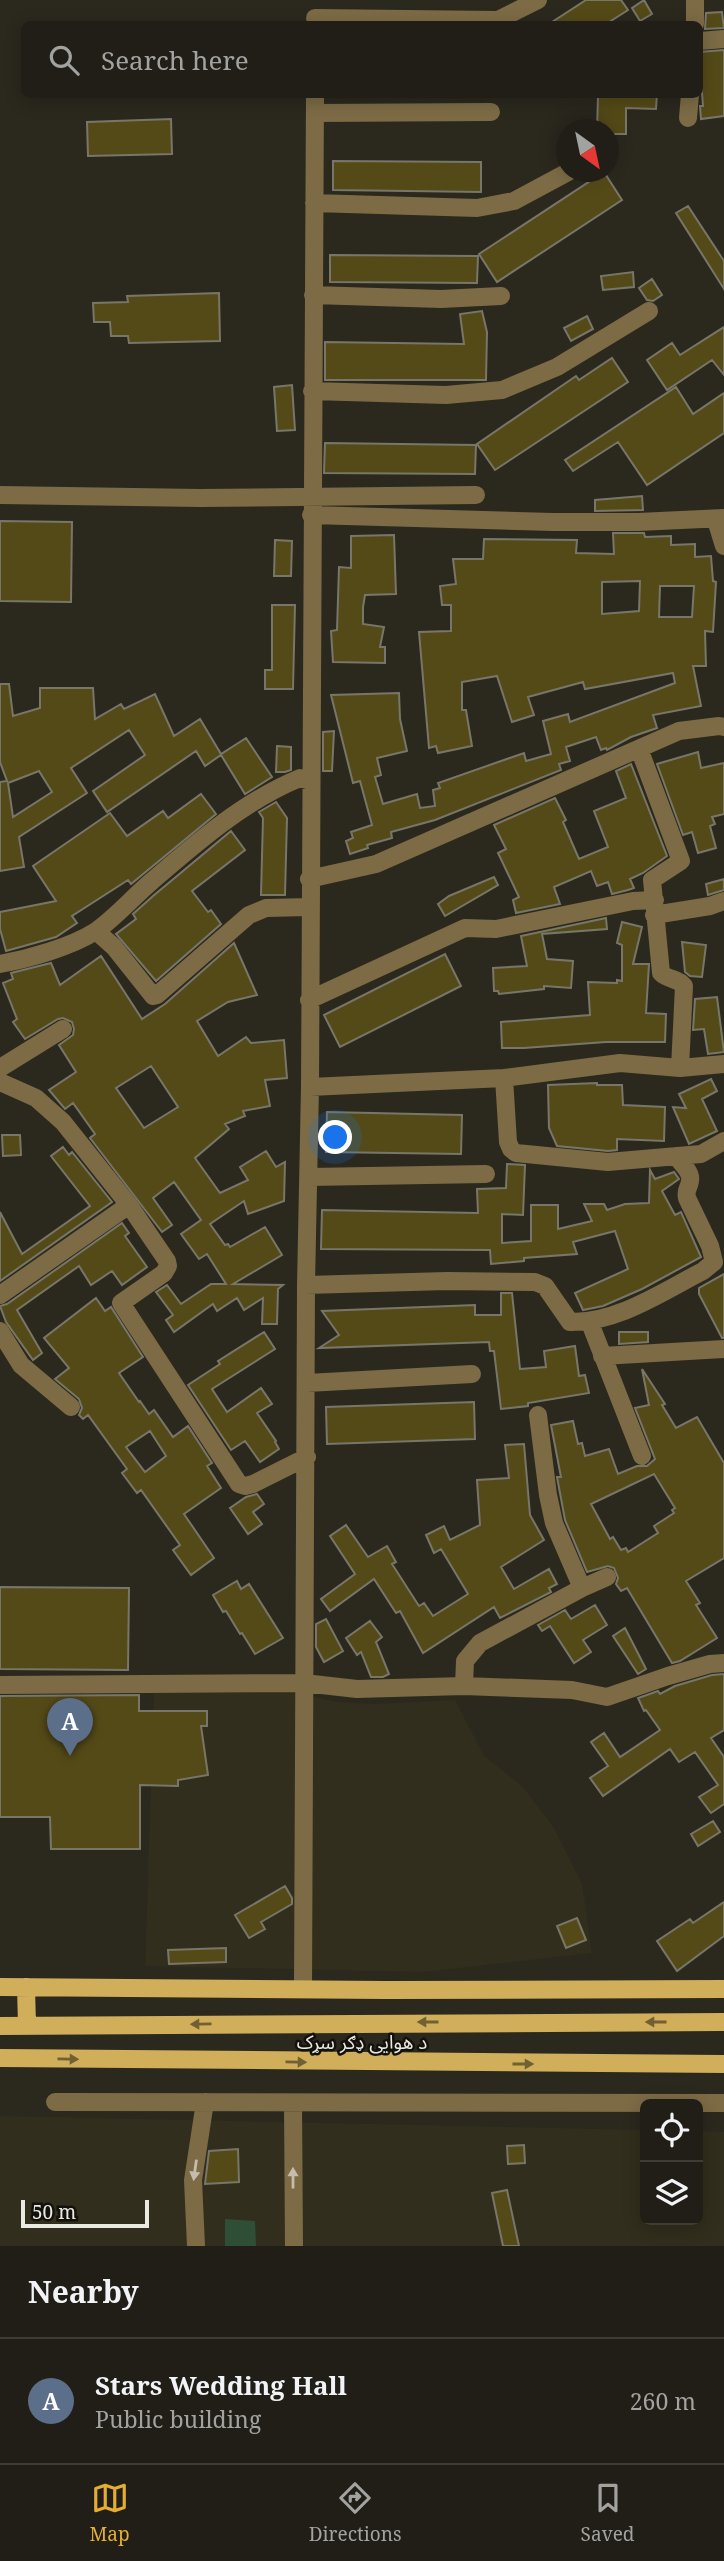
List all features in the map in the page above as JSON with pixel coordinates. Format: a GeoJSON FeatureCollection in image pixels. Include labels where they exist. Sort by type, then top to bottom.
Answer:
{"type":"FeatureCollection","features":[{"type":"Feature","properties":{"kind":"main road"},"geometry":{"type":"LineString","coordinates":[[0,1987],[724,1989]]}},
{"type":"Feature","properties":{"kind":"main road"},"geometry":{"type":"LineString","coordinates":[[26,1987],[27,2025]]}},
{"type":"Feature","properties":{"kind":"main road","name":"د هوایی ډګر سړک"},"geometry":{"type":"LineString","coordinates":[[0,2026],[724,2022]]}},
{"type":"Feature","properties":{"kind":"main road","name":"د هوایی ډګر سړک"},"geometry":{"type":"LineString","coordinates":[[0,2058],[724,2064]]}},
{"type":"Feature","properties":{"kind":"street"},"geometry":{"type":"LineString","coordinates":[[315,14],[498,20],[538,0]]}},
{"type":"Feature","properties":{"kind":"street"},"geometry":{"type":"LineString","coordinates":[[695,0],[695,21]]}},
{"type":"Feature","properties":{"kind":"street"},"geometry":{"type":"LineString","coordinates":[[703,41],[724,39]]}},
{"type":"Feature","properties":{"kind":"street"},"geometry":{"type":"LineString","coordinates":[[303,1989],[315,98]]}},
{"type":"Feature","properties":{"kind":"street"},"geometry":{"type":"LineString","coordinates":[[688,118],[690,98]]}},
{"type":"Feature","properties":{"kind":"street"},"geometry":{"type":"LineString","coordinates":[[315,113],[491,112]]}},
{"type":"Feature","properties":{"kind":"street"},"geometry":{"type":"LineString","coordinates":[[314,203],[477,208],[514,201],[556,178]]}},
{"type":"Feature","properties":{"kind":"street"},"geometry":{"type":"LineString","coordinates":[[313,295],[441,299],[501,296]]}},
{"type":"Feature","properties":{"kind":"street"},"geometry":{"type":"LineString","coordinates":[[312,391],[446,395],[502,390],[556,367],[649,311]]}},
{"type":"Feature","properties":{"kind":"street"},"geometry":{"type":"LineString","coordinates":[[0,495],[200,498],[476,495]]}},
{"type":"Feature","properties":{"kind":"street"},"geometry":{"type":"LineString","coordinates":[[311,515],[553,522],[720,519],[724,545]]}},
{"type":"Feature","properties":{"kind":"street"},"geometry":{"type":"LineString","coordinates":[[309,879],[376,864],[679,732],[724,727]]}},
{"type":"Feature","properties":{"kind":"street"},"geometry":{"type":"LineString","coordinates":[[640,751],[681,861],[652,880],[661,973],[681,981],[684,986],[680,1068]]}},
{"type":"Feature","properties":{"kind":"street"},"geometry":{"type":"LineString","coordinates":[[0,964],[47,951],[96,931],[235,813],[300,778],[310,781]]}},
{"type":"Feature","properties":{"kind":"street"},"geometry":{"type":"LineString","coordinates":[[309,1000],[466,928],[496,929],[633,901],[654,908],[710,906],[724,901]]}},
{"type":"Feature","properties":{"kind":"street"},"geometry":{"type":"LineString","coordinates":[[96,931],[114,947],[153,996],[249,915],[266,908],[310,907]]}},
{"type":"Feature","properties":{"kind":"street"},"geometry":{"type":"LineString","coordinates":[[0,1068],[63,1029]]}},
{"type":"Feature","properties":{"kind":"street"},"geometry":{"type":"LineString","coordinates":[[310,1087],[504,1078],[620,1063],[680,1068],[724,1064]]}},
{"type":"Feature","properties":{"kind":"street"},"geometry":{"type":"LineString","coordinates":[[504,1078],[508,1142],[516,1153],[608,1162],[701,1154],[724,1141]]}},
{"type":"Feature","properties":{"kind":"street"},"geometry":{"type":"LineString","coordinates":[[0,1082],[36,1098],[63,1122],[129,1205],[167,1261],[168,1266],[164,1273],[121,1303],[239,1484],[253,1484],[307,1457]]}},
{"type":"Feature","properties":{"kind":"street"},"geometry":{"type":"LineString","coordinates":[[306,1285],[447,1281],[535,1282],[545,1286],[570,1322],[590,1323],[628,1310],[703,1271],[714,1262],[685,1192],[691,1181],[690,1173],[676,1156]]}},
{"type":"Feature","properties":{"kind":"street"},"geometry":{"type":"LineString","coordinates":[[309,1177],[486,1174]]}},
{"type":"Feature","properties":{"kind":"street"},"geometry":{"type":"LineString","coordinates":[[0,1295],[129,1205]]}},
{"type":"Feature","properties":{"kind":"street"},"geometry":{"type":"LineString","coordinates":[[590,1323],[642,1456]]}},
{"type":"Feature","properties":{"kind":"street"},"geometry":{"type":"LineString","coordinates":[[0,1331],[21,1365],[71,1407]]}},
{"type":"Feature","properties":{"kind":"street"},"geometry":{"type":"LineString","coordinates":[[602,1356],[724,1349]]}},
{"type":"Feature","properties":{"kind":"street"},"geometry":{"type":"LineString","coordinates":[[307,1383],[472,1374]]}},
{"type":"Feature","properties":{"kind":"street"},"geometry":{"type":"LineString","coordinates":[[538,1415],[554,1523],[582,1588]]}},
{"type":"Feature","properties":{"kind":"street"},"geometry":{"type":"LineString","coordinates":[[464,1686],[465,1661],[480,1643],[607,1577]]}},
{"type":"Feature","properties":{"kind":"street"},"geometry":{"type":"LineString","coordinates":[[0,1685],[304,1683],[357,1689],[464,1686],[572,1689],[607,1697],[717,1663],[724,1645]]}},
{"type":"Feature","properties":{"kind":"street"},"geometry":{"type":"LineString","coordinates":[[55,2102],[724,2103]]}},
{"type":"Feature","properties":{"kind":"street"},"geometry":{"type":"LineString","coordinates":[[196,2246],[193,2180],[205,2102]]}},
{"type":"Feature","properties":{"kind":"street"},"geometry":{"type":"LineString","coordinates":[[293,2103],[293,2246]]}},
{"type":"Feature","properties":{"kind":"shaded area"},"geometry":{"type":"Polygon","coordinates":[[[283,1690],[337,1702],[374,1704],[455,1700],[484,1756],[523,1787],[554,1828],[582,1884],[592,1953],[423,1972],[145,1966],[154,1693],[283,1690]]]}},
{"type":"Feature","properties":{"kind":"shaded area"},"geometry":{"type":"Polygon","coordinates":[[[0,2116],[640,2130],[640,2225],[703,2225],[703,2131],[724,2132],[724,2246],[0,2246],[0,2116]]]}},
{"type":"Feature","properties":{"kind":"green space"},"geometry":{"type":"Polygon","coordinates":[[[225,2219],[255,2221],[256,2246],[225,2246],[225,2219]]]}},
{"type":"Feature","properties":{"kind":"building"},"geometry":{"type":"Polygon","coordinates":[[[586,0],[621,0],[628,10],[611,21],[554,21],[586,0]]]}},
{"type":"Feature","properties":{"kind":"building"},"geometry":{"type":"Polygon","coordinates":[[[644,0],[652,14],[640,21],[632,8],[644,0]]]}},
{"type":"Feature","properties":{"kind":"building"},"geometry":{"type":"Polygon","coordinates":[[[722,12],[724,28],[705,29],[706,13],[722,12]]]}},
{"type":"Feature","properties":{"kind":"building"},"geometry":{"type":"Polygon","coordinates":[[[724,50],[724,116],[701,119],[703,52],[724,50]]]}},
{"type":"Feature","properties":{"kind":"building"},"geometry":{"type":"Polygon","coordinates":[[[598,98],[657,98],[656,109],[626,108],[626,134],[619,134],[619,119],[597,119],[598,98]]]}},
{"type":"Feature","properties":{"kind":"building"},"geometry":{"type":"Polygon","coordinates":[[[171,119],[172,154],[88,156],[87,122],[171,119]]]}},
{"type":"Feature","properties":{"kind":"building"},"geometry":{"type":"Polygon","coordinates":[[[333,161],[481,162],[481,192],[333,190],[333,161]]]}},
{"type":"Feature","properties":{"kind":"building"},"geometry":{"type":"Polygon","coordinates":[[[589,182],[610,182],[622,200],[497,282],[479,254],[589,182]]]}},
{"type":"Feature","properties":{"kind":"building"},"geometry":{"type":"Polygon","coordinates":[[[688,206],[724,261],[724,289],[676,213],[688,206]]]}},
{"type":"Feature","properties":{"kind":"building"},"geometry":{"type":"Polygon","coordinates":[[[330,255],[478,256],[477,283],[330,282],[330,255]]]}},
{"type":"Feature","properties":{"kind":"building"},"geometry":{"type":"Polygon","coordinates":[[[633,272],[634,287],[603,290],[601,276],[633,272]]]}},
{"type":"Feature","properties":{"kind":"building"},"geometry":{"type":"Polygon","coordinates":[[[652,279],[662,295],[653,301],[647,300],[639,288],[652,279]]]}},
{"type":"Feature","properties":{"kind":"building"},"geometry":{"type":"Polygon","coordinates":[[[219,293],[220,341],[129,343],[128,336],[111,336],[110,322],[94,322],[93,303],[128,302],[127,296],[219,293]]]}},
{"type":"Feature","properties":{"kind":"building"},"geometry":{"type":"Polygon","coordinates":[[[482,311],[487,332],[486,380],[325,380],[325,342],[464,344],[460,314],[482,311]]]}},
{"type":"Feature","properties":{"kind":"building"},"geometry":{"type":"Polygon","coordinates":[[[587,316],[593,329],[571,341],[564,328],[587,316]]]}},
{"type":"Feature","properties":{"kind":"building"},"geometry":{"type":"Polygon","coordinates":[[[724,327],[724,375],[712,360],[667,390],[647,360],[672,343],[680,355],[724,327]]]}},
{"type":"Feature","properties":{"kind":"building"},"geometry":{"type":"Polygon","coordinates":[[[612,358],[628,382],[495,470],[477,444],[576,376],[579,380],[612,358]]]}},
{"type":"Feature","properties":{"kind":"building"},"geometry":{"type":"Polygon","coordinates":[[[292,385],[295,430],[277,431],[274,387],[292,385]]]}},
{"type":"Feature","properties":{"kind":"building"},"geometry":{"type":"Polygon","coordinates":[[[676,387],[693,414],[724,393],[724,433],[647,485],[618,442],[573,471],[565,460],[676,387]]]}},
{"type":"Feature","properties":{"kind":"building"},"geometry":{"type":"Polygon","coordinates":[[[325,443],[476,445],[475,474],[324,473],[325,443]]]}},
{"type":"Feature","properties":{"kind":"building"},"geometry":{"type":"Polygon","coordinates":[[[642,496],[643,510],[595,511],[595,500],[642,496]]]}},
{"type":"Feature","properties":{"kind":"building"},"geometry":{"type":"Polygon","coordinates":[[[0,521],[72,522],[71,602],[0,601],[0,521]]]}},
{"type":"Feature","properties":{"kind":"building"},"geometry":{"type":"Polygon","coordinates":[[[613,533],[644,533],[645,537],[671,536],[671,545],[695,544],[695,557],[711,556],[713,581],[716,582],[713,632],[705,631],[706,666],[693,666],[701,706],[653,715],[657,728],[631,737],[607,750],[601,750],[596,737],[566,747],[570,761],[559,764],[561,770],[435,820],[391,832],[392,838],[367,845],[368,848],[350,854],[346,841],[353,838],[351,832],[372,825],[360,781],[353,783],[331,695],[399,693],[400,719],[407,751],[377,758],[381,775],[375,777],[383,804],[417,794],[420,808],[435,806],[433,790],[440,788],[438,783],[524,753],[526,761],[551,754],[543,721],[568,714],[570,722],[675,683],[673,673],[585,689],[583,682],[528,697],[534,715],[512,722],[497,676],[462,682],[462,710],[466,710],[472,746],[438,753],[436,746],[429,748],[419,632],[451,631],[451,605],[442,605],[440,586],[456,584],[453,559],[483,559],[484,539],[577,540],[576,553],[614,554],[613,533]],[[640,581],[602,582],[602,614],[639,611],[640,581]],[[660,586],[659,617],[692,617],[694,586],[660,586]]]}},
{"type":"Feature","properties":{"kind":"building"},"geometry":{"type":"Polygon","coordinates":[[[394,535],[396,594],[365,595],[363,607],[363,624],[384,627],[380,647],[385,647],[385,663],[333,662],[331,631],[337,630],[339,567],[351,568],[351,536],[394,535]]]}},
{"type":"Feature","properties":{"kind":"building"},"geometry":{"type":"Polygon","coordinates":[[[275,540],[292,541],[291,576],[274,576],[275,540]]]}},
{"type":"Feature","properties":{"kind":"building"},"geometry":{"type":"Polygon","coordinates":[[[272,605],[295,605],[293,689],[265,689],[265,670],[272,670],[272,605]]]}},
{"type":"Feature","properties":{"kind":"building"},"geometry":{"type":"Polygon","coordinates":[[[0,684],[9,684],[13,716],[40,708],[40,688],[93,688],[95,719],[121,704],[124,709],[155,694],[174,736],[200,719],[221,754],[246,738],[272,777],[245,794],[221,755],[205,766],[196,751],[107,812],[93,791],[145,755],[129,730],[71,768],[87,793],[19,837],[24,867],[0,871],[0,782],[7,781],[0,762],[0,684]],[[39,771],[8,783],[13,817],[52,792],[39,771]]]}},
{"type":"Feature","properties":{"kind":"building"},"geometry":{"type":"Polygon","coordinates":[[[334,731],[332,771],[323,771],[323,732],[334,731]]]}},
{"type":"Feature","properties":{"kind":"building"},"geometry":{"type":"Polygon","coordinates":[[[277,746],[291,747],[291,770],[276,772],[277,746]]]}},
{"type":"Feature","properties":{"kind":"building"},"geometry":{"type":"Polygon","coordinates":[[[698,752],[701,768],[724,763],[724,814],[712,817],[715,824],[710,826],[716,848],[698,853],[692,832],[683,835],[657,764],[698,752]]]}},
{"type":"Feature","properties":{"kind":"building"},"geometry":{"type":"Polygon","coordinates":[[[631,764],[667,856],[630,879],[634,888],[612,894],[608,882],[597,886],[591,871],[554,887],[560,904],[516,913],[513,900],[519,897],[498,853],[506,849],[494,825],[555,798],[566,820],[563,822],[579,859],[608,847],[594,811],[626,798],[616,771],[631,764]]]}},
{"type":"Feature","properties":{"kind":"building"},"geometry":{"type":"Polygon","coordinates":[[[201,794],[216,814],[131,884],[128,880],[72,916],[77,923],[56,937],[6,951],[0,929],[0,912],[56,901],[33,866],[110,813],[127,836],[163,811],[168,818],[201,794]]]}},
{"type":"Feature","properties":{"kind":"building"},"geometry":{"type":"Polygon","coordinates":[[[276,802],[287,818],[285,895],[261,895],[263,818],[259,812],[276,802]]]}},
{"type":"Feature","properties":{"kind":"building"},"geometry":{"type":"Polygon","coordinates":[[[231,831],[245,850],[192,891],[221,924],[156,981],[116,934],[136,919],[133,914],[153,896],[231,831]]]}},
{"type":"Feature","properties":{"kind":"building"},"geometry":{"type":"Polygon","coordinates":[[[494,877],[498,885],[445,916],[438,904],[449,896],[494,877]]]}},
{"type":"Feature","properties":{"kind":"building"},"geometry":{"type":"Polygon","coordinates":[[[724,879],[724,890],[708,895],[706,884],[724,879]]]}},
{"type":"Feature","properties":{"kind":"building"},"geometry":{"type":"Polygon","coordinates":[[[606,918],[607,929],[542,934],[547,959],[573,961],[571,988],[544,986],[544,989],[499,994],[494,991],[493,968],[527,966],[521,936],[606,918]]]}},
{"type":"Feature","properties":{"kind":"building"},"geometry":{"type":"Polygon","coordinates":[[[622,922],[642,927],[633,964],[649,964],[646,1013],[666,1014],[665,1042],[606,1042],[502,1048],[501,1022],[590,1015],[588,982],[622,981],[622,945],[617,943],[622,922]]]}},
{"type":"Feature","properties":{"kind":"building"},"geometry":{"type":"Polygon","coordinates":[[[682,942],[706,945],[702,977],[690,976],[685,972],[682,942]]]}},
{"type":"Feature","properties":{"kind":"building"},"geometry":{"type":"Polygon","coordinates":[[[234,943],[257,995],[228,1002],[197,1021],[218,1056],[246,1037],[251,1043],[284,1040],[287,1078],[265,1080],[270,1106],[243,1111],[245,1116],[225,1124],[229,1129],[195,1158],[220,1193],[248,1180],[240,1167],[266,1151],[276,1167],[285,1162],[284,1201],[248,1214],[244,1201],[210,1224],[225,1245],[230,1247],[265,1227],[282,1255],[233,1284],[283,1285],[278,1289],[277,1324],[262,1324],[263,1298],[244,1310],[237,1298],[217,1311],[213,1304],[174,1332],[166,1320],[173,1315],[156,1292],[167,1285],[181,1304],[211,1284],[226,1284],[207,1254],[199,1259],[181,1234],[201,1220],[174,1182],[153,1198],[172,1225],[162,1232],[90,1138],[95,1134],[73,1103],[65,1109],[49,1090],[76,1072],[59,1045],[73,1035],[72,1022],[58,1019],[25,1039],[13,1022],[17,1019],[3,983],[13,979],[11,973],[51,963],[60,985],[101,956],[142,1019],[165,1004],[234,943]],[[151,1066],[116,1088],[144,1128],[178,1107],[151,1066]]]}},
{"type":"Feature","properties":{"kind":"building"},"geometry":{"type":"Polygon","coordinates":[[[445,954],[461,986],[340,1047],[324,1015],[445,954]]]}},
{"type":"Feature","properties":{"kind":"building"},"geometry":{"type":"Polygon","coordinates":[[[717,997],[724,1052],[708,1054],[704,1029],[693,1030],[695,999],[717,997]]]}},
{"type":"Feature","properties":{"kind":"building"},"geometry":{"type":"Polygon","coordinates":[[[711,1079],[717,1091],[702,1099],[717,1131],[689,1144],[673,1107],[686,1108],[679,1094],[711,1079]]]}},
{"type":"Feature","properties":{"kind":"building"},"geometry":{"type":"Polygon","coordinates":[[[548,1085],[622,1085],[623,1105],[665,1107],[664,1141],[617,1139],[617,1150],[608,1151],[557,1146],[549,1128],[548,1085]]]}},
{"type":"Feature","properties":{"kind":"building"},"geometry":{"type":"Polygon","coordinates":[[[327,1112],[462,1115],[461,1154],[326,1152],[327,1112]]]}},
{"type":"Feature","properties":{"kind":"building"},"geometry":{"type":"Polygon","coordinates":[[[2,1135],[20,1135],[21,1155],[3,1156],[2,1135]]]}},
{"type":"Feature","properties":{"kind":"building"},"geometry":{"type":"Polygon","coordinates":[[[63,1147],[69,1155],[72,1152],[112,1202],[0,1281],[0,1212],[22,1254],[90,1206],[51,1156],[63,1147]]]}},
{"type":"Feature","properties":{"kind":"building"},"geometry":{"type":"Polygon","coordinates":[[[507,1164],[525,1165],[523,1215],[502,1214],[502,1243],[531,1241],[531,1205],[558,1205],[558,1229],[592,1221],[584,1204],[604,1204],[607,1210],[625,1204],[649,1203],[650,1170],[655,1179],[674,1172],[679,1179],[662,1191],[675,1215],[681,1212],[701,1257],[642,1289],[603,1306],[583,1310],[575,1293],[628,1269],[615,1231],[573,1242],[577,1254],[524,1258],[524,1261],[491,1264],[490,1250],[321,1249],[322,1210],[478,1213],[477,1189],[506,1188],[507,1164]]]}},
{"type":"Feature","properties":{"kind":"building"},"geometry":{"type":"Polygon","coordinates":[[[122,1223],[129,1233],[125,1236],[147,1267],[122,1285],[112,1271],[91,1285],[79,1266],[17,1310],[42,1353],[33,1360],[6,1322],[0,1306],[7,1304],[122,1223]]]}},
{"type":"Feature","properties":{"kind":"building"},"geometry":{"type":"Polygon","coordinates":[[[724,1274],[722,1338],[699,1294],[699,1288],[724,1274]]]}},
{"type":"Feature","properties":{"kind":"building"},"geometry":{"type":"Polygon","coordinates":[[[501,1293],[512,1293],[520,1369],[546,1367],[544,1351],[575,1346],[579,1376],[585,1375],[589,1393],[501,1409],[494,1351],[490,1351],[489,1342],[319,1348],[339,1335],[322,1311],[475,1305],[475,1315],[501,1315],[501,1293]]]}},
{"type":"Feature","properties":{"kind":"building"},"geometry":{"type":"Polygon","coordinates":[[[96,1298],[105,1311],[111,1307],[143,1357],[119,1373],[149,1414],[154,1410],[173,1437],[188,1426],[212,1463],[207,1466],[221,1488],[184,1514],[214,1558],[191,1575],[173,1550],[180,1545],[141,1490],[137,1493],[122,1473],[127,1469],[88,1415],[83,1419],[79,1415],[82,1408],[79,1399],[55,1379],[69,1368],[44,1338],[96,1298]],[[150,1431],[126,1447],[145,1472],[166,1456],[150,1431]]]}},
{"type":"Feature","properties":{"kind":"building"},"geometry":{"type":"Polygon","coordinates":[[[264,1332],[275,1349],[212,1389],[227,1412],[261,1388],[272,1404],[257,1413],[279,1449],[260,1462],[245,1441],[231,1450],[188,1385],[220,1364],[218,1361],[264,1332]]]}},
{"type":"Feature","properties":{"kind":"building"},"geometry":{"type":"Polygon","coordinates":[[[619,1332],[648,1332],[648,1342],[619,1344],[619,1332]]]}},
{"type":"Feature","properties":{"kind":"building"},"geometry":{"type":"Polygon","coordinates":[[[642,1369],[665,1404],[662,1405],[676,1428],[697,1417],[724,1463],[724,1558],[686,1581],[700,1603],[696,1605],[717,1638],[680,1661],[672,1663],[627,1588],[621,1591],[616,1584],[618,1578],[614,1568],[608,1566],[587,1572],[565,1520],[557,1477],[561,1477],[551,1425],[573,1421],[578,1444],[582,1443],[585,1456],[609,1449],[618,1474],[637,1466],[647,1466],[655,1459],[635,1408],[649,1405],[642,1369]],[[654,1474],[591,1504],[610,1539],[613,1537],[621,1550],[626,1548],[628,1552],[658,1533],[654,1526],[674,1513],[672,1510],[675,1508],[654,1474]]]}},
{"type":"Feature","properties":{"kind":"building"},"geometry":{"type":"Polygon","coordinates":[[[474,1402],[475,1439],[327,1444],[326,1407],[474,1402]]]}},
{"type":"Feature","properties":{"kind":"building"},"geometry":{"type":"Polygon","coordinates":[[[524,1444],[530,1515],[544,1540],[501,1567],[514,1589],[549,1569],[557,1584],[549,1588],[551,1592],[500,1618],[494,1607],[423,1653],[400,1611],[396,1613],[374,1579],[330,1611],[321,1599],[355,1574],[330,1536],[346,1525],[368,1557],[387,1546],[396,1562],[392,1564],[419,1606],[424,1603],[433,1616],[468,1594],[441,1549],[434,1553],[426,1535],[444,1526],[450,1540],[480,1525],[477,1480],[509,1478],[505,1445],[524,1444]]]}},
{"type":"Feature","properties":{"kind":"building"},"geometry":{"type":"Polygon","coordinates":[[[257,1494],[264,1504],[253,1512],[262,1524],[248,1534],[230,1508],[246,1497],[257,1494]]]}},
{"type":"Feature","properties":{"kind":"building"},"geometry":{"type":"Polygon","coordinates":[[[237,1581],[241,1589],[249,1584],[283,1638],[255,1654],[213,1595],[237,1581]]]}},
{"type":"Feature","properties":{"kind":"building"},"geometry":{"type":"Polygon","coordinates":[[[0,1587],[129,1588],[128,1670],[0,1669],[0,1587]]]}},
{"type":"Feature","properties":{"kind":"building"},"geometry":{"type":"Polygon","coordinates":[[[595,1605],[607,1625],[583,1640],[591,1652],[574,1663],[550,1626],[542,1631],[538,1625],[565,1610],[571,1619],[595,1605]]]}},
{"type":"Feature","properties":{"kind":"building"},"geometry":{"type":"Polygon","coordinates":[[[326,1619],[343,1651],[324,1662],[316,1647],[316,1624],[326,1619]]]}},
{"type":"Feature","properties":{"kind":"building"},"geometry":{"type":"Polygon","coordinates":[[[370,1621],[382,1637],[376,1642],[389,1674],[383,1677],[371,1677],[361,1652],[357,1655],[346,1638],[370,1621]]]}},
{"type":"Feature","properties":{"kind":"building"},"geometry":{"type":"Polygon","coordinates":[[[625,1628],[646,1669],[638,1674],[613,1636],[625,1628]]]}},
{"type":"Feature","properties":{"kind":"building"},"geometry":{"type":"Polygon","coordinates":[[[724,1674],[724,1730],[711,1738],[724,1757],[724,1804],[711,1813],[699,1797],[718,1785],[695,1752],[679,1762],[670,1749],[603,1796],[590,1778],[608,1766],[591,1742],[604,1733],[620,1757],[660,1730],[646,1710],[644,1711],[638,1698],[658,1691],[660,1694],[675,1686],[712,1675],[724,1674]]]}},
{"type":"Feature","properties":{"kind":"building"},"geometry":{"type":"Polygon","coordinates":[[[139,1695],[139,1711],[207,1711],[207,1726],[201,1726],[208,1775],[178,1780],[178,1786],[140,1785],[140,1849],[51,1849],[50,1817],[0,1817],[0,1696],[139,1695]]]}},
{"type":"Feature","properties":{"kind":"building"},"geometry":{"type":"Polygon","coordinates":[[[713,1821],[720,1832],[698,1846],[691,1834],[713,1821]]]}},
{"type":"Feature","properties":{"kind":"building"},"geometry":{"type":"Polygon","coordinates":[[[285,1886],[292,1898],[292,1904],[261,1922],[265,1929],[249,1938],[235,1915],[285,1886]]]}},
{"type":"Feature","properties":{"kind":"building"},"geometry":{"type":"Polygon","coordinates":[[[724,1902],[724,1936],[677,1971],[657,1941],[690,1919],[693,1923],[724,1902]]]}},
{"type":"Feature","properties":{"kind":"building"},"geometry":{"type":"Polygon","coordinates":[[[577,1918],[586,1940],[566,1948],[557,1926],[577,1918]]]}},
{"type":"Feature","properties":{"kind":"building"},"geometry":{"type":"Polygon","coordinates":[[[226,1948],[226,1962],[169,1964],[168,1950],[226,1948]]]}},
{"type":"Feature","properties":{"kind":"building"},"geometry":{"type":"Polygon","coordinates":[[[524,2145],[525,2163],[508,2164],[507,2146],[524,2145]]]}},
{"type":"Feature","properties":{"kind":"building"},"geometry":{"type":"Polygon","coordinates":[[[238,2149],[239,2182],[205,2184],[209,2151],[238,2149]]]}},
{"type":"Feature","properties":{"kind":"building"},"geometry":{"type":"Polygon","coordinates":[[[507,2190],[519,2246],[503,2246],[492,2193],[507,2190]]]}},
{"type":"Feature","properties":{"kind":"place","name":"Stars Wedding Hall"},"geometry":{"type":"Point","coordinates":[70,1756]}}]}
